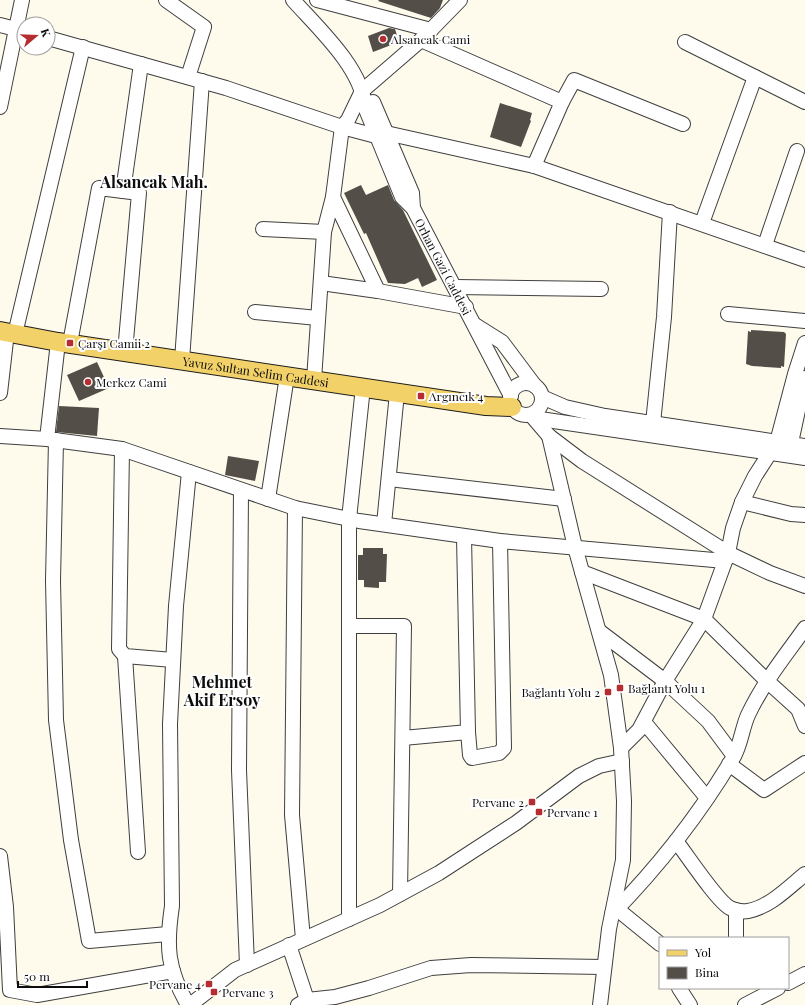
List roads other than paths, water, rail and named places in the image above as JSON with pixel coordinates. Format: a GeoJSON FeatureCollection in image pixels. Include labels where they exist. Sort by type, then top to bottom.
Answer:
{"type":"FeatureCollection","features":[{"type":"Feature","properties":{"kind":"main road","name":"Yavuz Sultan Selim Caddesi"},"geometry":{"type":"LineString","coordinates":[[7,332],[125,352],[486,406],[511,402]]}},
{"type":"Feature","properties":{"kind":"street"},"geometry":{"type":"LineString","coordinates":[[21,16],[22,0]]}},
{"type":"Feature","properties":{"kind":"street"},"geometry":{"type":"LineString","coordinates":[[168,0],[204,27],[188,77]]}},
{"type":"Feature","properties":{"kind":"street","name":"Orhan Gazi Caddesi"},"geometry":{"type":"LineString","coordinates":[[293,0],[341,55],[363,94],[365,107],[412,193],[413,208],[456,287],[511,402]]}},
{"type":"Feature","properties":{"kind":"street"},"geometry":{"type":"LineString","coordinates":[[317,0],[426,35],[562,102]]}},
{"type":"Feature","properties":{"kind":"street"},"geometry":{"type":"LineString","coordinates":[[314,380],[324,232],[333,197],[342,127],[348,120],[363,94],[426,35],[460,0]]}},
{"type":"Feature","properties":{"kind":"street"},"geometry":{"type":"LineString","coordinates":[[0,25],[16,30]]}},
{"type":"Feature","properties":{"kind":"street"},"geometry":{"type":"LineString","coordinates":[[56,40],[202,81],[342,127],[534,166],[804,257]]}},
{"type":"Feature","properties":{"kind":"street"},"geometry":{"type":"LineString","coordinates":[[685,42],[805,102]]}},
{"type":"Feature","properties":{"kind":"street"},"geometry":{"type":"LineString","coordinates":[[0,107],[16,46]]}},
{"type":"Feature","properties":{"kind":"street"},"geometry":{"type":"LineString","coordinates":[[0,393],[7,332],[83,47]]}},
{"type":"Feature","properties":{"kind":"street"},"geometry":{"type":"LineString","coordinates":[[123,191],[141,64]]}},
{"type":"Feature","properties":{"kind":"street"},"geometry":{"type":"LineString","coordinates":[[702,223],[755,77]]}},
{"type":"Feature","properties":{"kind":"street"},"geometry":{"type":"LineString","coordinates":[[534,166],[562,102],[574,80],[683,124]]}},
{"type":"Feature","properties":{"kind":"street"},"geometry":{"type":"LineString","coordinates":[[182,360],[202,81]]}},
{"type":"Feature","properties":{"kind":"street"},"geometry":{"type":"LineString","coordinates":[[765,245],[797,150]]}},
{"type":"Feature","properties":{"kind":"street"},"geometry":{"type":"LineString","coordinates":[[125,352],[139,193],[99,188],[64,342],[52,440],[56,720],[72,840],[89,941],[168,934]]}},
{"type":"Feature","properties":{"kind":"street"},"geometry":{"type":"LineString","coordinates":[[333,197],[378,291]]}},
{"type":"Feature","properties":{"kind":"street"},"geometry":{"type":"LineString","coordinates":[[653,423],[664,318],[670,212]]}},
{"type":"Feature","properties":{"kind":"street"},"geometry":{"type":"LineString","coordinates":[[263,229],[324,232]]}},
{"type":"Feature","properties":{"kind":"street"},"geometry":{"type":"LineString","coordinates":[[321,283],[378,291],[466,308]]}},
{"type":"Feature","properties":{"kind":"street"},"geometry":{"type":"LineString","coordinates":[[456,287],[601,289]]}},
{"type":"Feature","properties":{"kind":"street"},"geometry":{"type":"LineString","coordinates":[[255,312],[318,318]]}},
{"type":"Feature","properties":{"kind":"street"},"geometry":{"type":"LineString","coordinates":[[728,314],[805,321]]}},
{"type":"Feature","properties":{"kind":"street","name":"Orhan Gazi Caddesi"},"geometry":{"type":"LineString","coordinates":[[475,325],[502,342],[538,392]]}},
{"type":"Feature","properties":{"kind":"street"},"geometry":{"type":"LineString","coordinates":[[782,449],[795,374],[805,343]]}},
{"type":"Feature","properties":{"kind":"street"},"geometry":{"type":"LineString","coordinates":[[268,499],[287,376]]}},
{"type":"Feature","properties":{"kind":"street"},"geometry":{"type":"LineString","coordinates":[[189,472],[176,606],[170,724],[172,906],[168,934],[168,949],[173,971],[189,1005],[235,970],[349,919],[439,873],[492,840],[580,776],[622,754],[644,722],[665,681],[704,619],[726,557],[733,528],[742,502],[755,476],[782,449],[805,378]]}},
{"type":"Feature","properties":{"kind":"street"},"geometry":{"type":"LineString","coordinates":[[805,446],[782,449],[540,419],[532,414],[520,414],[511,402],[514,389],[521,384],[527,383],[538,392],[581,412],[653,423],[782,449],[805,458]]}},
{"type":"Feature","properties":{"kind":"street"},"geometry":{"type":"LineString","coordinates":[[349,919],[349,519],[363,387]]}},
{"type":"Feature","properties":{"kind":"street"},"geometry":{"type":"LineString","coordinates":[[384,524],[397,392]]}},
{"type":"Feature","properties":{"kind":"street"},"geometry":{"type":"LineString","coordinates":[[532,414],[540,408],[538,392]]}},
{"type":"Feature","properties":{"kind":"street"},"geometry":{"type":"LineString","coordinates":[[532,414],[549,436],[582,461],[726,557],[805,586]]}},
{"type":"Feature","properties":{"kind":"street"},"geometry":{"type":"LineString","coordinates":[[0,436],[52,440],[122,450],[295,508],[349,519],[464,537],[500,541],[726,557]]}},
{"type":"Feature","properties":{"kind":"street"},"geometry":{"type":"LineString","coordinates":[[549,436],[575,547],[600,631],[616,699],[622,754],[623,860],[604,967],[600,1005]]}},
{"type":"Feature","properties":{"kind":"street"},"geometry":{"type":"LineString","coordinates":[[122,450],[119,649],[125,656],[138,852]]}},
{"type":"Feature","properties":{"kind":"street"},"geometry":{"type":"LineString","coordinates":[[388,479],[564,499]]}},
{"type":"Feature","properties":{"kind":"street"},"geometry":{"type":"LineString","coordinates":[[241,490],[239,770],[247,965]]}},
{"type":"Feature","properties":{"kind":"street"},"geometry":{"type":"LineString","coordinates":[[742,502],[805,516]]}},
{"type":"Feature","properties":{"kind":"street"},"geometry":{"type":"LineString","coordinates":[[295,508],[292,815],[303,939]]}},
{"type":"Feature","properties":{"kind":"street"},"geometry":{"type":"LineString","coordinates":[[464,537],[468,732],[470,755],[472,758],[499,753],[504,748],[500,541]]}},
{"type":"Feature","properties":{"kind":"street"},"geometry":{"type":"LineString","coordinates":[[582,572],[704,619],[767,681],[798,709],[805,726]]}},
{"type":"Feature","properties":{"kind":"street"},"geometry":{"type":"LineString","coordinates":[[349,626],[404,626],[400,894]]}},
{"type":"Feature","properties":{"kind":"street"},"geometry":{"type":"LineString","coordinates":[[615,911],[657,867],[707,798],[732,760],[748,716],[767,681],[805,628]]}},
{"type":"Feature","properties":{"kind":"street"},"geometry":{"type":"LineString","coordinates":[[600,631],[665,681],[708,721],[732,760],[764,790],[805,763]]}},
{"type":"Feature","properties":{"kind":"street"},"geometry":{"type":"LineString","coordinates":[[125,656],[173,660]]}},
{"type":"Feature","properties":{"kind":"street"},"geometry":{"type":"LineString","coordinates":[[644,722],[707,798]]}},
{"type":"Feature","properties":{"kind":"street"},"geometry":{"type":"LineString","coordinates":[[403,738],[468,732]]}},
{"type":"Feature","properties":{"kind":"street"},"geometry":{"type":"LineString","coordinates":[[676,841],[721,900],[736,910],[748,911],[766,904],[803,880]]}},
{"type":"Feature","properties":{"kind":"street"},"geometry":{"type":"LineString","coordinates":[[0,856],[7,921],[10,990],[38,1000],[173,971]]}},
{"type":"Feature","properties":{"kind":"street"},"geometry":{"type":"LineString","coordinates":[[736,910],[736,937]]}},
{"type":"Feature","properties":{"kind":"street"},"geometry":{"type":"LineString","coordinates":[[615,911],[659,943]]}},
{"type":"Feature","properties":{"kind":"street"},"geometry":{"type":"LineString","coordinates":[[289,945],[302,1003],[336,1001],[369,988],[431,968],[470,966],[604,967]]}},
{"type":"Feature","properties":{"kind":"street"},"geometry":{"type":"LineString","coordinates":[[789,982],[805,974]]}},
{"type":"Feature","properties":{"kind":"street"},"geometry":{"type":"LineString","coordinates":[[681,989],[690,1005]]}},
{"type":"Feature","properties":{"kind":"street"},"geometry":{"type":"LineString","coordinates":[[745,1005],[776,989]]}},
{"type":"Feature","properties":{"kind":"place","name":"Alsancak Cami"},"geometry":{"type":"Point","coordinates":[383,39]}},
{"type":"Feature","properties":{"kind":"place","name":"Çarşı Camii 2"},"geometry":{"type":"Point","coordinates":[70,343]}},
{"type":"Feature","properties":{"kind":"place","name":"Merkez Cami"},"geometry":{"type":"Point","coordinates":[88,382]}},
{"type":"Feature","properties":{"kind":"place","name":"Argıncık 4"},"geometry":{"type":"Point","coordinates":[421,396]}},
{"type":"Feature","properties":{"kind":"place","name":"Bağlantı Yolu 1"},"geometry":{"type":"Point","coordinates":[620,688]}},
{"type":"Feature","properties":{"kind":"place","name":"Bağlantı Yolu 2"},"geometry":{"type":"Point","coordinates":[608,692]}},
{"type":"Feature","properties":{"kind":"place","name":"Pervane 2"},"geometry":{"type":"Point","coordinates":[532,802]}},
{"type":"Feature","properties":{"kind":"place","name":"Pervane 1"},"geometry":{"type":"Point","coordinates":[539,812]}},
{"type":"Feature","properties":{"kind":"place","name":"Pervane 4"},"geometry":{"type":"Point","coordinates":[209,984]}},
{"type":"Feature","properties":{"kind":"place","name":"Pervane 3"},"geometry":{"type":"Point","coordinates":[214,992]}},
{"type":"Feature","properties":{"kind":"district","name":"Alsancak Mah."},"geometry":{"type":"Point","coordinates":[154,181]}},
{"type":"Feature","properties":{"kind":"district","name":"Mehmet Akif Ersoy"},"geometry":{"type":"Point","coordinates":[222,690]}}]}
